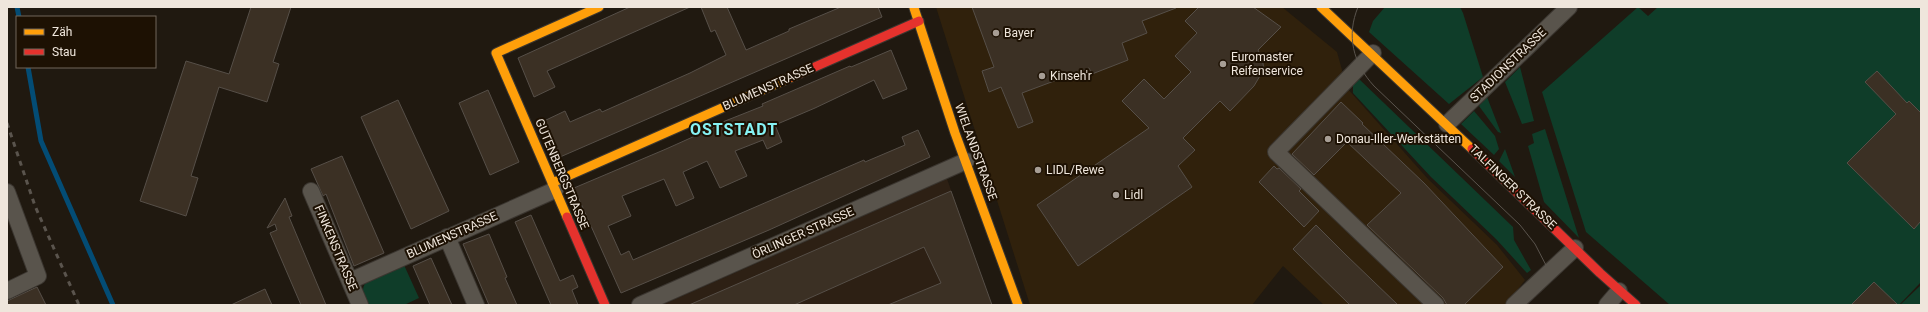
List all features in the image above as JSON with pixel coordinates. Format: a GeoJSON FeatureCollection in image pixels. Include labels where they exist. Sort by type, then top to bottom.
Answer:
{"type":"FeatureCollection","features":[{"type":"Feature","properties":{"kind":"street","name":"GUTENBERGSTRASSE"},"geometry":{"type":"LineString","coordinates":[[599,7],[496,53],[605,305]]}},
{"type":"Feature","properties":{"kind":"street","name":"WIELANDSTRASSE"},"geometry":{"type":"LineString","coordinates":[[914,7],[966,161],[1018,305]]}},
{"type":"Feature","properties":{"kind":"street","name":"TALFINGER STRASSE"},"geometry":{"type":"LineString","coordinates":[[1321,7],[1447,124],[1619,291],[1636,305]]}},
{"type":"Feature","properties":{"kind":"street","name":"STADIONSTRASSE"},"geometry":{"type":"LineString","coordinates":[[1447,124],[1569,7]]}},
{"type":"Feature","properties":{"kind":"street","name":"BLUMENSTRASSE"},"geometry":{"type":"LineString","coordinates":[[350,281],[554,186],[919,21]]}},
{"type":"Feature","properties":{"kind":"street"},"geometry":{"type":"LineString","coordinates":[[1373,54],[1276,152],[1436,305]]}},
{"type":"Feature","properties":{"kind":"street","name":"ÖRLINGER STRASSE"},"geometry":{"type":"LineString","coordinates":[[640,305],[966,161]]}},
{"type":"Feature","properties":{"kind":"street","name":"FINKENSTRASSE"},"geometry":{"type":"LineString","coordinates":[[311,191],[360,305]]}},
{"type":"Feature","properties":{"kind":"street"},"geometry":{"type":"LineString","coordinates":[[7,192],[38,276],[7,291]]}},
{"type":"Feature","properties":{"kind":"street"},"geometry":{"type":"LineString","coordinates":[[447,237],[476,305]]}},
{"type":"Feature","properties":{"kind":"street"},"geometry":{"type":"LineString","coordinates":[[1514,305],[1575,248]]}},
{"type":"Feature","properties":{"kind":"street"},"geometry":{"type":"LineString","coordinates":[[1607,305],[1619,291]]}},
{"type":"Feature","properties":{"kind":"shaded area"},"geometry":{"type":"Polygon","coordinates":[[[936,7],[1282,7],[1337,52],[1347,88],[1428,179],[1497,245],[1525,280],[1506,305],[1324,305],[1283,266],[1252,305],[1030,305],[936,7]]]}},
{"type":"Feature","properties":{"kind":"shaded area"},"geometry":{"type":"Polygon","coordinates":[[[947,179],[992,305],[662,305],[947,179]]]}},
{"type":"Feature","properties":{"kind":"green space"},"geometry":{"type":"Polygon","coordinates":[[[1385,7],[1460,7],[1483,77],[1449,104],[1369,32],[1373,21],[1385,7]]]}},
{"type":"Feature","properties":{"kind":"green space"},"geometry":{"type":"Polygon","coordinates":[[[1638,7],[1648,16],[1658,7],[1921,7],[1921,282],[1899,305],[1670,305],[1586,232],[1542,92],[1638,7]]]}},
{"type":"Feature","properties":{"kind":"green space"},"geometry":{"type":"Polygon","coordinates":[[[1520,67],[1534,121],[1522,124],[1505,82],[1520,67]]]}},
{"type":"Feature","properties":{"kind":"green space"},"geometry":{"type":"Polygon","coordinates":[[[1359,79],[1513,227],[1514,240],[1531,270],[1527,273],[1496,239],[1431,177],[1353,93],[1353,85],[1359,79]]]}},
{"type":"Feature","properties":{"kind":"green space"},"geometry":{"type":"Polygon","coordinates":[[[1487,97],[1501,133],[1498,132],[1479,106],[1487,97]]]}},
{"type":"Feature","properties":{"kind":"green space"},"geometry":{"type":"Polygon","coordinates":[[[1474,111],[1495,136],[1499,149],[1494,155],[1461,124],[1474,111]]]}},
{"type":"Feature","properties":{"kind":"green space"},"geometry":{"type":"Polygon","coordinates":[[[1545,129],[1579,238],[1544,202],[1528,146],[1534,143],[1532,134],[1545,129]]]}},
{"type":"Feature","properties":{"kind":"green space"},"geometry":{"type":"Polygon","coordinates":[[[1505,149],[1515,177],[1499,161],[1505,149]]]}},
{"type":"Feature","properties":{"kind":"green space"},"geometry":{"type":"Polygon","coordinates":[[[404,265],[419,298],[404,305],[368,305],[363,291],[366,282],[404,265]]]}},
{"type":"Feature","properties":{"kind":"green space"},"geometry":{"type":"Polygon","coordinates":[[[1921,285],[1921,305],[1900,305],[1921,285]]]}},
{"type":"Feature","properties":{"kind":"building"},"geometry":{"type":"Polygon","coordinates":[[[251,7],[291,7],[273,62],[279,64],[267,102],[219,87],[191,176],[198,178],[186,216],[140,201],[186,61],[229,74],[251,7]]]}},
{"type":"Feature","properties":{"kind":"building"},"geometry":{"type":"Polygon","coordinates":[[[630,7],[690,7],[547,71],[555,87],[534,97],[518,58],[630,7]]]}},
{"type":"Feature","properties":{"kind":"building"},"geometry":{"type":"Polygon","coordinates":[[[701,7],[727,7],[746,50],[789,31],[789,29],[841,7],[878,7],[882,17],[560,157],[544,121],[565,111],[570,122],[600,109],[602,112],[690,73],[726,55],[715,30],[711,32],[701,7]]]}},
{"type":"Feature","properties":{"kind":"building"},"geometry":{"type":"Polygon","coordinates":[[[972,7],[1176,8],[1142,21],[1147,33],[1122,43],[1128,60],[1092,74],[1089,68],[1022,93],[1033,122],[1018,128],[1001,87],[989,92],[982,71],[994,67],[972,7]]]}},
{"type":"Feature","properties":{"kind":"building"},"geometry":{"type":"Polygon","coordinates":[[[1199,7],[1253,7],[1281,27],[1258,50],[1262,58],[1264,69],[1254,86],[1230,111],[1220,101],[1183,138],[1195,150],[1178,166],[1192,187],[1078,266],[1037,205],[1149,128],[1122,101],[1144,79],[1164,99],[1191,72],[1175,56],[1197,33],[1185,21],[1199,7]]]}},
{"type":"Feature","properties":{"kind":"building"},"geometry":{"type":"Polygon","coordinates":[[[891,50],[907,89],[883,99],[874,80],[775,125],[782,142],[767,149],[763,140],[735,151],[747,176],[720,188],[707,161],[683,172],[694,198],[676,206],[664,179],[622,196],[631,216],[608,226],[621,255],[629,251],[633,260],[864,160],[865,162],[905,145],[902,137],[918,130],[930,157],[769,230],[621,293],[574,188],[666,149],[715,127],[715,125],[763,106],[762,104],[891,50]]]}},
{"type":"Feature","properties":{"kind":"building"},"geometry":{"type":"Polygon","coordinates":[[[1877,71],[1907,103],[1909,101],[1921,113],[1921,221],[1914,229],[1847,163],[1896,114],[1865,82],[1877,71]]]}},
{"type":"Feature","properties":{"kind":"building"},"geometry":{"type":"Polygon","coordinates":[[[488,90],[519,162],[490,175],[459,103],[488,90]]]}},
{"type":"Feature","properties":{"kind":"building"},"geometry":{"type":"Polygon","coordinates":[[[398,100],[449,211],[411,229],[361,117],[398,100]]]}},
{"type":"Feature","properties":{"kind":"building"},"geometry":{"type":"Polygon","coordinates":[[[1341,102],[1424,183],[1503,267],[1464,305],[1447,305],[1443,298],[1367,225],[1401,193],[1347,142],[1314,175],[1292,154],[1341,102]]]}},
{"type":"Feature","properties":{"kind":"building"},"geometry":{"type":"Polygon","coordinates":[[[342,156],[384,253],[354,266],[326,194],[323,196],[311,169],[342,156]]]}},
{"type":"Feature","properties":{"kind":"building"},"geometry":{"type":"Polygon","coordinates":[[[1274,166],[1277,169],[1279,168],[1301,189],[1299,191],[1319,211],[1304,227],[1259,182],[1274,166]]]}},
{"type":"Feature","properties":{"kind":"building"},"geometry":{"type":"Polygon","coordinates":[[[951,191],[992,305],[888,305],[941,283],[924,247],[794,305],[689,305],[951,191]]]}},
{"type":"Feature","properties":{"kind":"building"},"geometry":{"type":"Polygon","coordinates":[[[285,198],[292,216],[289,217],[326,305],[301,305],[270,233],[277,230],[275,224],[267,228],[285,198]]]}},
{"type":"Feature","properties":{"kind":"building"},"geometry":{"type":"Polygon","coordinates":[[[531,215],[560,281],[573,275],[578,287],[572,290],[578,305],[551,305],[515,222],[531,215]]]}},
{"type":"Feature","properties":{"kind":"building"},"geometry":{"type":"Polygon","coordinates":[[[1316,225],[1398,305],[1350,305],[1293,249],[1316,225]]]}},
{"type":"Feature","properties":{"kind":"building"},"geometry":{"type":"Polygon","coordinates":[[[489,234],[507,277],[505,278],[517,305],[489,305],[463,244],[489,234]]]}},
{"type":"Feature","properties":{"kind":"building"},"geometry":{"type":"Polygon","coordinates":[[[431,258],[452,305],[430,305],[413,266],[431,258]]]}},
{"type":"Feature","properties":{"kind":"building"},"geometry":{"type":"Polygon","coordinates":[[[1874,282],[1898,305],[1851,305],[1874,282]]]}},
{"type":"Feature","properties":{"kind":"building"},"geometry":{"type":"Polygon","coordinates":[[[37,287],[46,305],[7,305],[7,301],[37,287]]]}},
{"type":"Feature","properties":{"kind":"building"},"geometry":{"type":"Polygon","coordinates":[[[265,289],[272,305],[231,305],[265,289]]]}},
{"type":"Feature","properties":{"kind":"waterway"},"geometry":{"type":"LineString","coordinates":[[17,7],[19,16]]}},
{"type":"Feature","properties":{"kind":"waterway"},"geometry":{"type":"LineString","coordinates":[[28,68],[41,141],[113,305]]}},
{"type":"Feature","properties":{"kind":"tram line"},"geometry":{"type":"LineString","coordinates":[[1358,7],[1352,28],[1352,39],[1357,59],[1367,77],[1374,86],[1520,225],[1535,244],[1549,271]]}},
{"type":"Feature","properties":{"kind":"railway"},"geometry":{"type":"LineString","coordinates":[[7,123],[35,206],[79,305]]}},
{"type":"Feature","properties":{"kind":"traffic: slow"},"geometry":{"type":"LineString","coordinates":[[567,217],[496,53],[599,7]]}},
{"type":"Feature","properties":{"kind":"traffic: slow"},"geometry":{"type":"LineString","coordinates":[[1321,7],[1472,149]]}},
{"type":"Feature","properties":{"kind":"traffic: slow"},"geometry":{"type":"LineString","coordinates":[[914,8],[955,133],[1018,305]]}},
{"type":"Feature","properties":{"kind":"traffic: slow"},"geometry":{"type":"LineString","coordinates":[[552,183],[792,77]]}},
{"type":"Feature","properties":{"kind":"traffic: jam"},"geometry":{"type":"LineString","coordinates":[[792,77],[919,21]]}},
{"type":"Feature","properties":{"kind":"traffic: jam"},"geometry":{"type":"LineString","coordinates":[[1472,149],[1600,273],[1636,305]]}},
{"type":"Feature","properties":{"kind":"traffic: jam"},"geometry":{"type":"LineString","coordinates":[[567,217],[605,305]]}},
{"type":"Feature","properties":{"kind":"place","name":"Bayer"},"geometry":{"type":"Point","coordinates":[996,33]}},
{"type":"Feature","properties":{"kind":"place","name":"Euromaster Reifenservice"},"geometry":{"type":"Point","coordinates":[1223,64]}},
{"type":"Feature","properties":{"kind":"place","name":"Kinseh'r"},"geometry":{"type":"Point","coordinates":[1042,76]}},
{"type":"Feature","properties":{"kind":"place","name":"Donau-Iller-Werkstätten"},"geometry":{"type":"Point","coordinates":[1328,139]}},
{"type":"Feature","properties":{"kind":"place","name":"LIDL/Rewe"},"geometry":{"type":"Point","coordinates":[1038,170]}},
{"type":"Feature","properties":{"kind":"place","name":"Lidl"},"geometry":{"type":"Point","coordinates":[1116,195]}},
{"type":"Feature","properties":{"kind":"district","name":"OSTSTADT"},"geometry":{"type":"Point","coordinates":[734,129]}}]}
